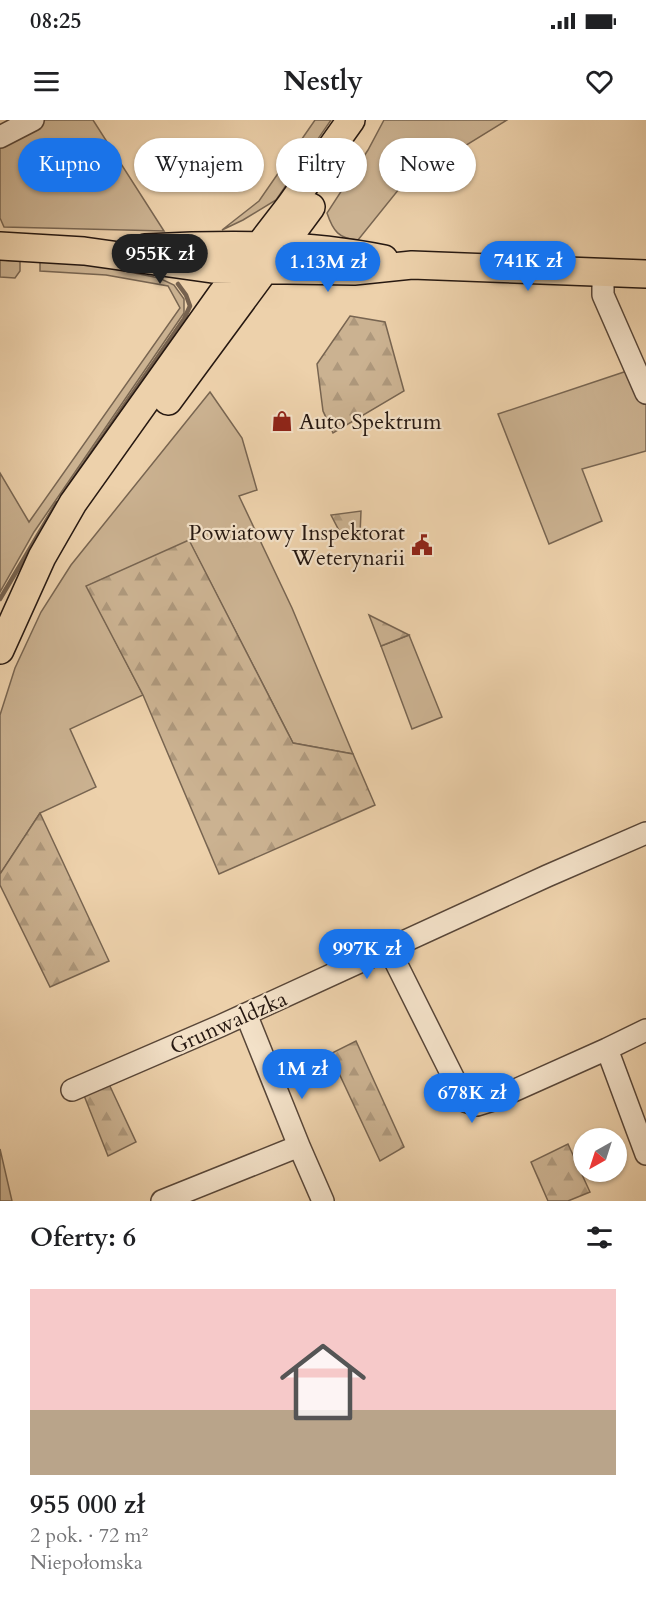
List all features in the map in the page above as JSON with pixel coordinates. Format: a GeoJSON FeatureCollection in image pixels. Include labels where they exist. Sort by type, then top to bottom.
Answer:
{"type":"FeatureCollection","features":[{"type":"Feature","properties":{"kind":"main road"},"geometry":{"type":"LineString","coordinates":[[84,251],[213,244],[251,230],[302,204],[351,120]]}},
{"type":"Feature","properties":{"kind":"main road"},"geometry":{"type":"LineString","coordinates":[[28,590],[261,258],[368,120]]}},
{"type":"Feature","properties":{"kind":"main road"},"geometry":{"type":"LineString","coordinates":[[302,204],[319,229],[335,246],[353,253],[412,265],[646,274]]}},
{"type":"Feature","properties":{"kind":"main road"},"geometry":{"type":"LineString","coordinates":[[213,244],[261,258],[354,272],[412,265]]}},
{"type":"Feature","properties":{"kind":"main road"},"geometry":{"type":"LineString","coordinates":[[0,246],[84,251],[212,269],[261,258],[353,253]]}},
{"type":"Feature","properties":{"kind":"main road"},"geometry":{"type":"LineString","coordinates":[[0,650],[42,556],[73,503],[199,327],[261,258]]}},
{"type":"Feature","properties":{"kind":"main road"},"geometry":{"type":"LineString","coordinates":[[165,263],[186,272],[201,291],[199,327]]}},
{"type":"Feature","properties":{"kind":"street"},"geometry":{"type":"LineString","coordinates":[[0,137],[33,120]]}},
{"type":"Feature","properties":{"kind":"street"},"geometry":{"type":"LineString","coordinates":[[603,273],[603,295],[646,393]]}},
{"type":"Feature","properties":{"kind":"street","name":"Grunwaldzka"},"geometry":{"type":"LineString","coordinates":[[72,1090],[246,1014],[646,832]]}},
{"type":"Feature","properties":{"kind":"street"},"geometry":{"type":"LineString","coordinates":[[389,949],[465,1101],[477,1105],[493,1100],[646,1030]]}},
{"type":"Feature","properties":{"kind":"street"},"geometry":{"type":"LineString","coordinates":[[246,1014],[323,1201]]}},
{"type":"Feature","properties":{"kind":"street"},"geometry":{"type":"LineString","coordinates":[[607,1049],[646,1154]]}},
{"type":"Feature","properties":{"kind":"street"},"geometry":{"type":"LineString","coordinates":[[162,1201],[299,1146]]}},
{"type":"Feature","properties":{"kind":"green space"},"geometry":{"type":"Polygon","coordinates":[[[43,120],[93,120],[105,138],[18,138],[18,192],[122,192],[122,165],[134,184],[134,192],[139,192],[164,231],[4,227],[0,218],[0,145],[43,120]]]}},
{"type":"Feature","properties":{"kind":"green space"},"geometry":{"type":"Polygon","coordinates":[[[315,120],[331,120],[319,138],[303,138],[315,120]]]}},
{"type":"Feature","properties":{"kind":"green space"},"geometry":{"type":"Polygon","coordinates":[[[384,120],[507,120],[476,139],[379,138],[379,192],[397,192],[358,240],[346,238],[334,229],[327,213],[341,192],[367,192],[368,150],[384,120]]]}},
{"type":"Feature","properties":{"kind":"green space"},"geometry":{"type":"Polygon","coordinates":[[[276,176],[276,192],[282,192],[276,200],[222,230],[259,201],[276,176]]]}},
{"type":"Feature","properties":{"kind":"green space"},"geometry":{"type":"Polygon","coordinates":[[[0,260],[20,261],[20,271],[15,278],[0,277],[0,260]]]}},
{"type":"Feature","properties":{"kind":"green space"},"geometry":{"type":"Polygon","coordinates":[[[40,261],[100,266],[159,278],[174,285],[184,299],[184,313],[34,532],[0,592],[0,473],[29,522],[180,308],[168,286],[106,275],[40,271],[40,261]]]}},
{"type":"Feature","properties":{"kind":"green space"},"geometry":{"type":"Polygon","coordinates":[[[350,316],[385,322],[404,391],[333,433],[323,411],[317,364],[350,316]]]}},
{"type":"Feature","properties":{"kind":"green space"},"geometry":{"type":"Polygon","coordinates":[[[633,369],[646,401],[646,451],[582,469],[602,521],[549,544],[498,414],[633,369]]]}},
{"type":"Feature","properties":{"kind":"green space"},"geometry":{"type":"Polygon","coordinates":[[[210,392],[242,438],[257,490],[239,496],[292,608],[353,754],[293,743],[189,541],[87,586],[143,695],[70,729],[96,787],[40,813],[0,874],[0,715],[15,668],[41,612],[71,565],[210,392]]]}},
{"type":"Feature","properties":{"kind":"green space"},"geometry":{"type":"Polygon","coordinates":[[[361,511],[360,535],[344,540],[331,515],[361,511]]]}},
{"type":"Feature","properties":{"kind":"green space"},"geometry":{"type":"Polygon","coordinates":[[[189,540],[293,743],[353,754],[375,805],[219,874],[143,695],[86,586],[189,540]]]}},
{"type":"Feature","properties":{"kind":"green space"},"geometry":{"type":"Polygon","coordinates":[[[369,615],[409,635],[381,646],[369,615]]]}},
{"type":"Feature","properties":{"kind":"green space"},"geometry":{"type":"Polygon","coordinates":[[[409,635],[442,717],[412,729],[381,646],[409,635]]]}},
{"type":"Feature","properties":{"kind":"green space"},"geometry":{"type":"Polygon","coordinates":[[[40,813],[109,961],[50,987],[0,885],[0,874],[40,813]]]}},
{"type":"Feature","properties":{"kind":"green space"},"geometry":{"type":"Polygon","coordinates":[[[356,1041],[404,1147],[380,1161],[330,1054],[356,1041]]]}},
{"type":"Feature","properties":{"kind":"green space"},"geometry":{"type":"Polygon","coordinates":[[[108,1082],[136,1142],[108,1156],[83,1093],[108,1082]]]}},
{"type":"Feature","properties":{"kind":"green space"},"geometry":{"type":"Polygon","coordinates":[[[568,1144],[573,1155],[573,1182],[585,1182],[590,1192],[568,1201],[548,1201],[531,1162],[568,1144]]]}},
{"type":"Feature","properties":{"kind":"green space"},"geometry":{"type":"Polygon","coordinates":[[[0,1149],[12,1201],[0,1201],[0,1149]]]}},
{"type":"Feature","properties":{"kind":"waterway"},"geometry":{"type":"LineString","coordinates":[[62,496],[184,319],[190,306],[178,284]]}},
{"type":"Feature","properties":{"kind":"waterway"},"geometry":{"type":"LineString","coordinates":[[0,599],[57,503]]}},
{"type":"Feature","properties":{"kind":"place","name":"Auto Spektrum"},"geometry":{"type":"Point","coordinates":[282,421]}},
{"type":"Feature","properties":{"kind":"place","name":"Powiatowy Inspektorat Weterynarii"},"geometry":{"type":"Point","coordinates":[422,545]}}]}
